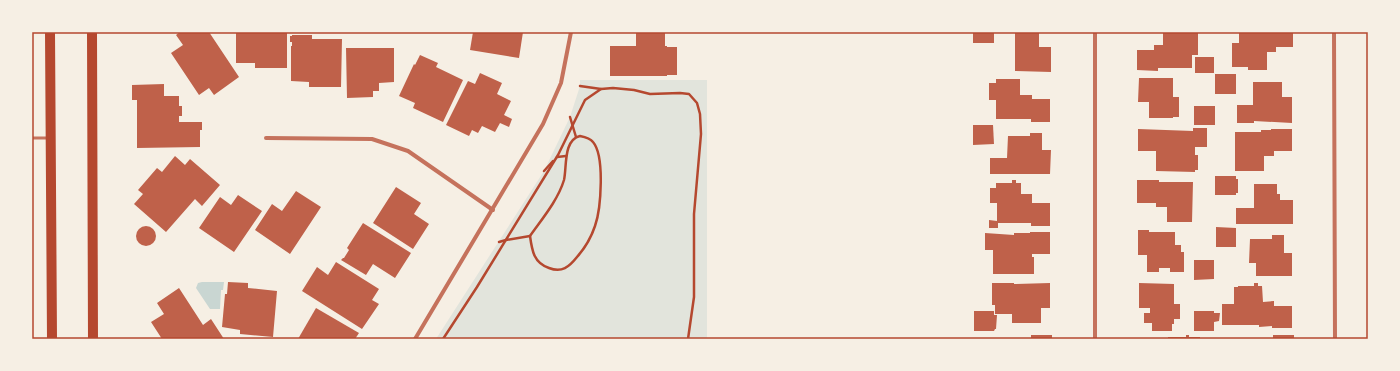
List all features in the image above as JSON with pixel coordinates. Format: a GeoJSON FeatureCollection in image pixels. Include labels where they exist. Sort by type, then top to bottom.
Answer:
{"type":"FeatureCollection","features":[{"type":"Feature","properties":{"kind":"main road"},"geometry":{"type":"LineString","coordinates":[[50,32],[52,339]]}},
{"type":"Feature","properties":{"kind":"main road"},"geometry":{"type":"LineString","coordinates":[[92,32],[93,339]]}},
{"type":"Feature","properties":{"kind":"street"},"geometry":{"type":"LineString","coordinates":[[416,339],[543,124],[561,83],[571,32]]}},
{"type":"Feature","properties":{"kind":"street"},"geometry":{"type":"LineString","coordinates":[[1095,32],[1095,339]]}},
{"type":"Feature","properties":{"kind":"street"},"geometry":{"type":"LineString","coordinates":[[1334,32],[1335,339]]}},
{"type":"Feature","properties":{"kind":"street"},"geometry":{"type":"LineString","coordinates":[[266,138],[372,139],[408,151],[493,210]]}},
{"type":"Feature","properties":{"kind":"lane"},"geometry":{"type":"LineString","coordinates":[[32,138],[51,138]]}},
{"type":"Feature","properties":{"kind":"path"},"geometry":{"type":"LineString","coordinates":[[580,86],[601,89],[613,88],[634,90],[650,94],[689,94],[697,103],[700,114],[701,134],[694,214],[694,297],[688,339]]}},
{"type":"Feature","properties":{"kind":"path"},"geometry":{"type":"LineString","coordinates":[[443,339],[478,287],[558,156],[585,100],[601,89]]}},
{"type":"Feature","properties":{"kind":"path"},"geometry":{"type":"LineString","coordinates":[[570,117],[576,137]]}},
{"type":"Feature","properties":{"kind":"path"},"geometry":{"type":"LineString","coordinates":[[580,136],[590,139],[594,143],[598,151],[601,170],[600,203],[596,224],[586,247],[570,266],[558,271],[540,264],[532,252],[530,236],[555,200],[563,182],[566,169],[566,156],[570,142],[576,137],[580,136]]}},
{"type":"Feature","properties":{"kind":"path"},"geometry":{"type":"LineString","coordinates":[[544,171],[558,156],[566,156]]}},
{"type":"Feature","properties":{"kind":"path"},"geometry":{"type":"LineString","coordinates":[[499,242],[530,236]]}},
{"type":"Feature","properties":{"kind":"shaded area"},"geometry":{"type":"Polygon","coordinates":[[[580,80],[707,80],[707,339],[436,339],[544,171],[570,117],[580,86],[580,80]]]}},
{"type":"Feature","properties":{"kind":"shaded area"},"geometry":{"type":"Polygon","coordinates":[[[224,282],[223,290],[221,290],[220,309],[210,309],[196,288],[198,283],[224,282]]]}},
{"type":"Feature","properties":{"kind":"building"},"geometry":{"type":"Polygon","coordinates":[[[180,32],[209,32],[239,77],[214,95],[209,88],[199,95],[171,53],[183,45],[176,35],[180,32]]]}},
{"type":"Feature","properties":{"kind":"building"},"geometry":{"type":"Polygon","coordinates":[[[236,32],[287,32],[287,68],[255,68],[255,63],[236,63],[236,32]]]}},
{"type":"Feature","properties":{"kind":"building"},"geometry":{"type":"Polygon","coordinates":[[[473,32],[523,32],[519,58],[470,50],[473,32]]]}},
{"type":"Feature","properties":{"kind":"building"},"geometry":{"type":"Polygon","coordinates":[[[973,32],[994,32],[994,43],[973,43],[973,32]]]}},
{"type":"Feature","properties":{"kind":"building"},"geometry":{"type":"Polygon","coordinates":[[[1015,32],[1039,32],[1039,47],[1051,47],[1051,72],[1015,71],[1015,32]]]}},
{"type":"Feature","properties":{"kind":"building"},"geometry":{"type":"Polygon","coordinates":[[[1163,32],[1198,32],[1198,55],[1192,55],[1192,68],[1158,68],[1158,71],[1137,70],[1137,50],[1154,50],[1154,45],[1163,45],[1163,32]]]}},
{"type":"Feature","properties":{"kind":"building"},"geometry":{"type":"Polygon","coordinates":[[[1239,32],[1293,32],[1293,47],[1276,47],[1276,52],[1267,52],[1267,70],[1248,70],[1248,67],[1232,67],[1232,43],[1239,43],[1239,32]]]}},
{"type":"Feature","properties":{"kind":"building"},"geometry":{"type":"Polygon","coordinates":[[[636,33],[665,33],[665,46],[677,47],[677,75],[610,76],[610,46],[636,46],[636,33]]]}},
{"type":"Feature","properties":{"kind":"building"},"geometry":{"type":"Polygon","coordinates":[[[312,35],[312,39],[342,39],[341,87],[309,87],[309,82],[291,81],[292,42],[290,42],[290,36],[312,35]]]}},
{"type":"Feature","properties":{"kind":"building"},"geometry":{"type":"Polygon","coordinates":[[[346,48],[394,48],[394,82],[379,83],[379,91],[373,91],[373,97],[347,98],[346,48]]]}},
{"type":"Feature","properties":{"kind":"building"},"geometry":{"type":"Polygon","coordinates":[[[420,55],[438,63],[436,67],[463,80],[443,122],[413,108],[415,103],[399,96],[414,64],[415,65],[420,55]]]}},
{"type":"Feature","properties":{"kind":"building"},"geometry":{"type":"Polygon","coordinates":[[[1195,57],[1214,57],[1214,73],[1195,73],[1195,57]]]}},
{"type":"Feature","properties":{"kind":"building"},"geometry":{"type":"Polygon","coordinates":[[[480,73],[502,83],[497,94],[511,101],[504,115],[512,119],[509,127],[500,123],[495,132],[482,126],[478,133],[472,130],[469,136],[446,125],[468,81],[475,84],[480,73]]]}},
{"type":"Feature","properties":{"kind":"building"},"geometry":{"type":"Polygon","coordinates":[[[1215,74],[1236,74],[1236,94],[1215,94],[1215,74]]]}},
{"type":"Feature","properties":{"kind":"building"},"geometry":{"type":"Polygon","coordinates":[[[1139,78],[1173,78],[1173,97],[1179,97],[1179,117],[1149,118],[1149,102],[1138,102],[1139,78]]]}},
{"type":"Feature","properties":{"kind":"building"},"geometry":{"type":"Polygon","coordinates":[[[996,79],[1020,79],[1020,95],[1032,95],[1032,99],[1050,99],[1050,122],[1031,122],[1031,119],[996,119],[996,100],[989,100],[989,83],[996,83],[996,79]]]}},
{"type":"Feature","properties":{"kind":"building"},"geometry":{"type":"Polygon","coordinates":[[[1253,82],[1282,82],[1282,97],[1292,97],[1292,123],[1254,121],[1254,123],[1237,123],[1237,105],[1253,105],[1253,82]]]}},
{"type":"Feature","properties":{"kind":"building"},"geometry":{"type":"Polygon","coordinates":[[[164,84],[164,96],[179,96],[179,106],[182,106],[182,116],[179,116],[179,122],[202,122],[202,130],[200,130],[200,147],[137,148],[137,100],[132,100],[132,85],[164,84]]]}},
{"type":"Feature","properties":{"kind":"building"},"geometry":{"type":"Polygon","coordinates":[[[1194,106],[1215,106],[1215,125],[1194,125],[1194,106]]]}},
{"type":"Feature","properties":{"kind":"building"},"geometry":{"type":"Polygon","coordinates":[[[973,125],[993,125],[994,144],[973,145],[973,125]]]}},
{"type":"Feature","properties":{"kind":"building"},"geometry":{"type":"Polygon","coordinates":[[[1193,128],[1207,128],[1207,147],[1195,147],[1195,155],[1198,155],[1198,170],[1195,170],[1195,172],[1156,171],[1156,151],[1138,151],[1138,129],[1193,131],[1193,128]]]}},
{"type":"Feature","properties":{"kind":"building"},"geometry":{"type":"Polygon","coordinates":[[[1292,129],[1292,151],[1274,151],[1274,156],[1264,156],[1264,171],[1235,171],[1235,132],[1261,132],[1261,130],[1292,129]]]}},
{"type":"Feature","properties":{"kind":"building"},"geometry":{"type":"Polygon","coordinates":[[[1030,133],[1042,133],[1042,150],[1051,150],[1050,174],[990,174],[990,158],[1007,158],[1008,136],[1030,136],[1030,133]]]}},
{"type":"Feature","properties":{"kind":"building"},"geometry":{"type":"Polygon","coordinates":[[[175,156],[185,165],[190,159],[220,185],[202,206],[195,199],[166,232],[134,204],[143,194],[138,190],[157,168],[162,172],[175,156]]]}},
{"type":"Feature","properties":{"kind":"building"},"geometry":{"type":"Polygon","coordinates":[[[1215,176],[1236,176],[1236,179],[1238,179],[1238,193],[1236,193],[1236,195],[1215,195],[1215,176]]]}},
{"type":"Feature","properties":{"kind":"building"},"geometry":{"type":"Polygon","coordinates":[[[1012,180],[1016,180],[1016,183],[1021,183],[1021,194],[1032,194],[1032,203],[1050,203],[1050,226],[1031,226],[1031,223],[998,223],[998,228],[989,228],[989,220],[997,221],[997,203],[990,203],[990,188],[996,188],[996,183],[1012,183],[1012,180]]]}},
{"type":"Feature","properties":{"kind":"building"},"geometry":{"type":"Polygon","coordinates":[[[1137,180],[1159,180],[1159,182],[1193,182],[1192,222],[1167,222],[1167,207],[1156,207],[1156,203],[1137,203],[1137,180]]]}},
{"type":"Feature","properties":{"kind":"building"},"geometry":{"type":"Polygon","coordinates":[[[1254,184],[1277,184],[1277,194],[1280,194],[1280,200],[1293,200],[1293,224],[1236,224],[1236,208],[1254,208],[1254,184]]]}},
{"type":"Feature","properties":{"kind":"building"},"geometry":{"type":"Polygon","coordinates":[[[396,187],[421,203],[414,214],[429,224],[413,249],[373,223],[396,187]]]}},
{"type":"Feature","properties":{"kind":"building"},"geometry":{"type":"Polygon","coordinates":[[[296,191],[321,207],[290,254],[255,230],[272,204],[282,211],[296,191]]]}},
{"type":"Feature","properties":{"kind":"building"},"geometry":{"type":"Polygon","coordinates":[[[238,195],[262,211],[234,252],[199,228],[220,197],[231,205],[238,195]]]}},
{"type":"Feature","properties":{"kind":"building"},"geometry":{"type":"Polygon","coordinates":[[[363,223],[411,253],[395,278],[373,264],[366,275],[341,260],[349,250],[347,248],[363,223]]]}},
{"type":"Feature","properties":{"kind":"building"},"geometry":{"type":"Polygon","coordinates":[[[142,226],[150,226],[156,232],[156,240],[150,246],[142,246],[136,240],[136,232],[142,226]]]}},
{"type":"Feature","properties":{"kind":"building"},"geometry":{"type":"Polygon","coordinates":[[[1216,227],[1236,228],[1236,247],[1216,247],[1216,227]]]}},
{"type":"Feature","properties":{"kind":"building"},"geometry":{"type":"Polygon","coordinates":[[[1138,230],[1149,230],[1149,232],[1175,232],[1175,245],[1181,245],[1181,252],[1184,252],[1184,272],[1170,272],[1170,268],[1159,268],[1159,272],[1147,272],[1147,255],[1138,255],[1138,230]]]}},
{"type":"Feature","properties":{"kind":"building"},"geometry":{"type":"Polygon","coordinates":[[[1050,232],[1050,254],[1032,254],[1032,257],[1034,257],[1034,274],[993,274],[993,250],[985,250],[985,233],[1014,235],[1014,233],[1050,232]]]}},
{"type":"Feature","properties":{"kind":"building"},"geometry":{"type":"Polygon","coordinates":[[[1272,235],[1284,235],[1284,253],[1292,253],[1292,276],[1256,276],[1256,263],[1249,263],[1250,239],[1272,239],[1272,235]]]}},
{"type":"Feature","properties":{"kind":"building"},"geometry":{"type":"Polygon","coordinates":[[[1194,260],[1214,260],[1214,279],[1194,280],[1194,260]]]}},
{"type":"Feature","properties":{"kind":"building"},"geometry":{"type":"Polygon","coordinates":[[[336,262],[379,289],[372,300],[379,304],[362,329],[302,291],[317,267],[328,275],[336,262]]]}},
{"type":"Feature","properties":{"kind":"building"},"geometry":{"type":"Polygon","coordinates":[[[228,282],[248,283],[248,288],[277,291],[273,337],[240,334],[240,330],[222,327],[225,294],[227,294],[228,282]]]}},
{"type":"Feature","properties":{"kind":"building"},"geometry":{"type":"Polygon","coordinates":[[[992,283],[1050,283],[1050,308],[1041,308],[1041,323],[1012,323],[1012,314],[995,314],[995,305],[992,305],[992,283]]]}},
{"type":"Feature","properties":{"kind":"building"},"geometry":{"type":"Polygon","coordinates":[[[1139,283],[1174,284],[1174,304],[1180,304],[1180,319],[1174,319],[1172,331],[1152,331],[1152,323],[1144,323],[1144,313],[1150,313],[1150,308],[1139,308],[1139,283]]]}},
{"type":"Feature","properties":{"kind":"building"},"geometry":{"type":"Polygon","coordinates":[[[1254,283],[1258,283],[1258,286],[1262,286],[1263,302],[1274,301],[1274,306],[1292,306],[1292,328],[1272,328],[1272,326],[1259,327],[1259,325],[1222,325],[1222,304],[1234,304],[1234,287],[1254,286],[1254,283]]]}},
{"type":"Feature","properties":{"kind":"building"},"geometry":{"type":"Polygon","coordinates":[[[179,288],[203,325],[211,319],[224,339],[162,339],[151,322],[164,314],[157,303],[179,288]]]}},
{"type":"Feature","properties":{"kind":"building"},"geometry":{"type":"Polygon","coordinates":[[[316,308],[359,333],[355,339],[298,339],[316,308]]]}},
{"type":"Feature","properties":{"kind":"building"},"geometry":{"type":"Polygon","coordinates":[[[974,311],[994,311],[994,315],[997,315],[996,329],[994,331],[974,331],[974,311]]]}},
{"type":"Feature","properties":{"kind":"building"},"geometry":{"type":"Polygon","coordinates":[[[1194,311],[1214,311],[1214,313],[1220,313],[1219,321],[1214,322],[1214,331],[1194,331],[1194,311]]]}},
{"type":"Feature","properties":{"kind":"building"},"geometry":{"type":"Polygon","coordinates":[[[1031,335],[1052,335],[1052,339],[1031,339],[1031,335]]]}},
{"type":"Feature","properties":{"kind":"building"},"geometry":{"type":"Polygon","coordinates":[[[1186,335],[1189,335],[1189,337],[1200,337],[1200,339],[1168,339],[1168,337],[1186,337],[1186,335]]]}},
{"type":"Feature","properties":{"kind":"building"},"geometry":{"type":"Polygon","coordinates":[[[1273,335],[1294,335],[1294,339],[1273,339],[1273,335]]]}}]}
